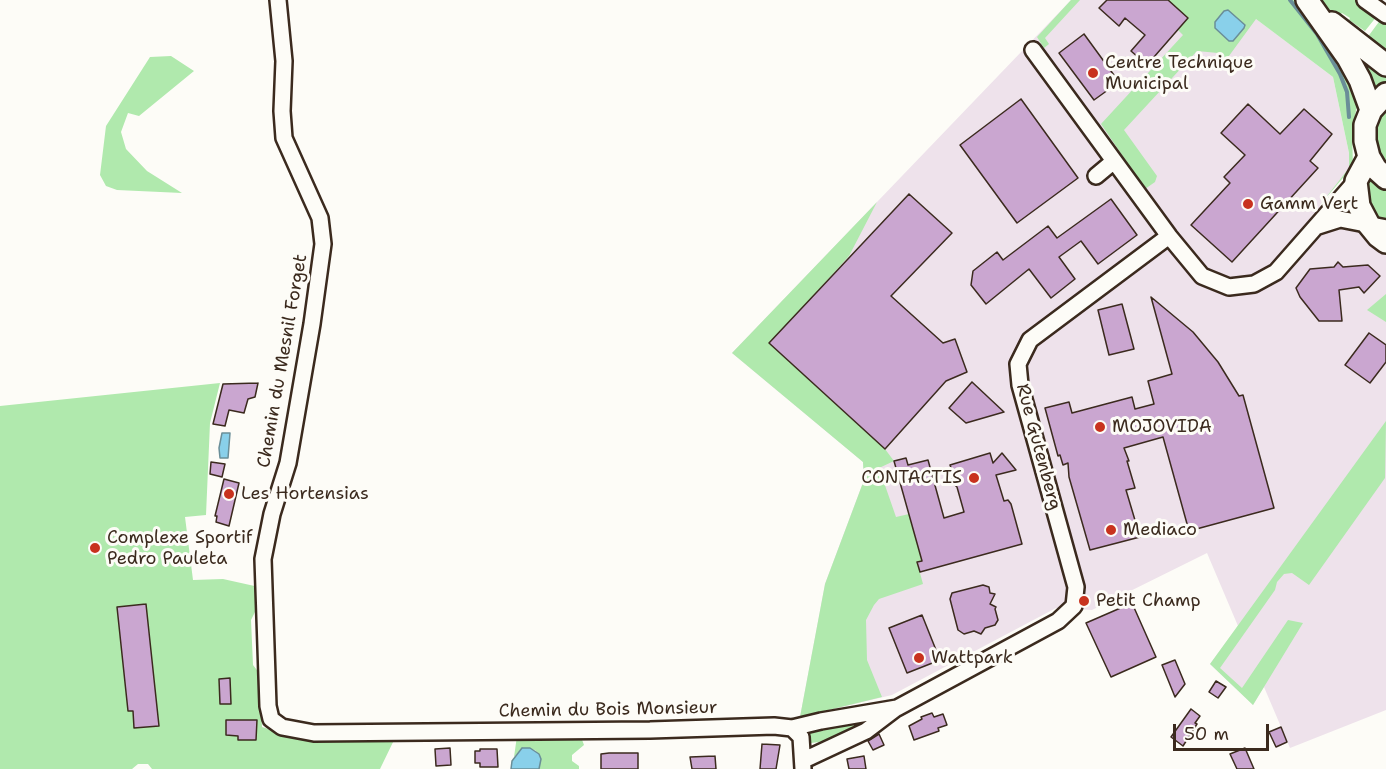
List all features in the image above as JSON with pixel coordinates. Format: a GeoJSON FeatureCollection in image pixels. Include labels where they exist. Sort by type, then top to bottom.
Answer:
{"type":"FeatureCollection","features":[{"type":"Feature","properties":{"kind":"main road"},"geometry":{"type":"LineString","coordinates":[[1312,6],[1386,65]]}},
{"type":"Feature","properties":{"kind":"main road"},"geometry":{"type":"LineString","coordinates":[[1312,6],[1348,58],[1360,80],[1371,110]]}},
{"type":"Feature","properties":{"kind":"main road"},"geometry":{"type":"LineString","coordinates":[[1386,94],[1371,110],[1365,125],[1365,141],[1369,157],[1376,169],[1386,178]]}},
{"type":"Feature","properties":{"kind":"main road"},"geometry":{"type":"LineString","coordinates":[[1369,157],[1356,181],[1359,206],[1378,226],[1386,242]]}},
{"type":"Feature","properties":{"kind":"street","name":"Chemin du Mesnil Forget"},"geometry":{"type":"LineString","coordinates":[[278,0],[284,61],[282,111],[284,138],[320,218],[323,244],[288,463],[272,514],[263,559],[268,706],[271,719],[282,727]]}},
{"type":"Feature","properties":{"kind":"street"},"geometry":{"type":"LineString","coordinates":[[1365,0],[1386,15]]}},
{"type":"Feature","properties":{"kind":"street"},"geometry":{"type":"LineString","coordinates":[[1033,50],[1168,236],[1202,276],[1229,287],[1254,284],[1276,272],[1356,181]]}},
{"type":"Feature","properties":{"kind":"street"},"geometry":{"type":"LineString","coordinates":[[1096,176],[1114,160]]}},
{"type":"Feature","properties":{"kind":"street"},"geometry":{"type":"LineString","coordinates":[[1316,227],[1327,221],[1340,219],[1378,226]]}},
{"type":"Feature","properties":{"kind":"street","name":"Rue Gutenberg"},"geometry":{"type":"LineString","coordinates":[[792,728],[897,708],[1058,621],[1074,606],[1076,587],[1020,385],[1018,364],[1030,340],[1168,236]]}},
{"type":"Feature","properties":{"kind":"street"},"geometry":{"type":"LineString","coordinates":[[792,728],[801,737],[803,764],[866,732],[897,708]]}},
{"type":"Feature","properties":{"kind":"street","name":"Chemin du Bois Monsieur"},"geometry":{"type":"LineString","coordinates":[[282,727],[314,733],[650,730],[774,726],[792,728]]}},
{"type":"Feature","properties":{"kind":"shaded area"},"geometry":{"type":"Polygon","coordinates":[[[1071,0],[1231,0],[1333,77],[1349,153],[1349,169],[1320,205],[1386,249],[1386,710],[1290,748],[1264,687],[1253,705],[1210,664],[1238,626],[1207,553],[1092,610],[1056,608],[892,695],[800,717],[825,584],[864,480],[863,462],[732,353],[1071,0]]]}},
{"type":"Feature","properties":{"kind":"green space"},"geometry":{"type":"Polygon","coordinates":[[[1071,0],[1080,0],[1045,38],[1049,44],[1044,48],[1037,37],[1071,0]]]}},
{"type":"Feature","properties":{"kind":"green space"},"geometry":{"type":"Polygon","coordinates":[[[1155,0],[1298,0],[1348,78],[1357,105],[1352,133],[1353,166],[1320,205],[1349,168],[1349,153],[1333,77],[1256,19],[1226,60],[1218,53],[1197,51],[1124,130],[1157,176],[1155,182],[1145,189],[1101,124],[1183,35],[1178,30],[1188,18],[1172,4],[1155,0]]]}},
{"type":"Feature","properties":{"kind":"green space"},"geometry":{"type":"Polygon","coordinates":[[[1317,0],[1357,0],[1377,16],[1365,31],[1349,20],[1350,18],[1342,13],[1340,15],[1333,13],[1317,0]]]}},
{"type":"Feature","properties":{"kind":"green space"},"geometry":{"type":"Polygon","coordinates":[[[1381,19],[1386,24],[1386,60],[1367,38],[1381,19]]]}},
{"type":"Feature","properties":{"kind":"green space"},"geometry":{"type":"Polygon","coordinates":[[[1359,49],[1386,68],[1386,85],[1373,95],[1353,57],[1359,49]]]}},
{"type":"Feature","properties":{"kind":"green space"},"geometry":{"type":"Polygon","coordinates":[[[171,56],[194,71],[139,116],[128,113],[121,132],[126,149],[147,171],[182,193],[117,190],[106,186],[100,175],[106,126],[150,57],[171,56]]]}},
{"type":"Feature","properties":{"kind":"green space"},"geometry":{"type":"Polygon","coordinates":[[[1386,104],[1386,167],[1382,163],[1372,138],[1379,112],[1386,104]]]}},
{"type":"Feature","properties":{"kind":"green space"},"geometry":{"type":"Polygon","coordinates":[[[1372,178],[1386,188],[1386,222],[1375,219],[1365,191],[1372,178]]]}},
{"type":"Feature","properties":{"kind":"green space"},"geometry":{"type":"Polygon","coordinates":[[[877,202],[849,256],[770,343],[885,449],[894,461],[879,468],[896,517],[909,514],[922,561],[917,562],[923,584],[879,599],[866,620],[867,660],[882,697],[800,717],[825,584],[864,480],[863,462],[732,353],[877,202]]]}},
{"type":"Feature","properties":{"kind":"green space"},"geometry":{"type":"Polygon","coordinates":[[[1386,294],[1386,322],[1367,310],[1386,294]]]}},
{"type":"Feature","properties":{"kind":"green space","name":"Complexe Sportif Pedro Pauleta"},"geometry":{"type":"Polygon","coordinates":[[[220,383],[210,423],[206,515],[185,517],[193,580],[223,579],[259,587],[259,604],[251,620],[253,665],[260,674],[262,727],[288,735],[395,738],[380,769],[152,769],[148,764],[138,764],[132,769],[0,769],[0,406],[220,383]]]}},
{"type":"Feature","properties":{"kind":"green space"},"geometry":{"type":"Polygon","coordinates":[[[1386,421],[1385,478],[1309,585],[1292,573],[1284,574],[1277,582],[1275,590],[1220,668],[1242,688],[1288,620],[1303,623],[1253,705],[1210,664],[1386,421]]]}},
{"type":"Feature","properties":{"kind":"green space"},"geometry":{"type":"Polygon","coordinates":[[[878,718],[834,740],[811,743],[806,731],[878,718]]]}},
{"type":"Feature","properties":{"kind":"green space"},"geometry":{"type":"Polygon","coordinates":[[[517,736],[581,737],[584,745],[572,755],[572,761],[579,766],[579,769],[539,769],[541,758],[535,750],[522,748],[514,757],[517,736]]]}},
{"type":"Feature","properties":{"kind":"water"},"geometry":{"type":"Polygon","coordinates":[[[1228,10],[1245,25],[1233,41],[1229,41],[1215,28],[1215,22],[1224,11],[1228,10]]]}},
{"type":"Feature","properties":{"kind":"water"},"geometry":{"type":"Polygon","coordinates":[[[222,433],[230,433],[228,458],[220,458],[222,433]]]}},
{"type":"Feature","properties":{"kind":"water"},"geometry":{"type":"Polygon","coordinates":[[[522,748],[530,748],[539,754],[541,759],[539,769],[511,769],[512,761],[522,748]]]}},
{"type":"Feature","properties":{"kind":"building"},"geometry":{"type":"Polygon","coordinates":[[[1107,0],[1168,0],[1188,18],[1147,65],[1131,51],[1145,35],[1125,18],[1119,26],[1099,8],[1107,0]]]}},
{"type":"Feature","properties":{"kind":"building","name":"Centre Technique Municipal"},"geometry":{"type":"Polygon","coordinates":[[[1084,34],[1119,82],[1094,100],[1059,53],[1084,34]]]}},
{"type":"Feature","properties":{"kind":"building"},"geometry":{"type":"Polygon","coordinates":[[[1021,99],[1078,178],[1017,223],[960,145],[1021,99]]]}},
{"type":"Feature","properties":{"kind":"building","name":"Gamm Vert"},"geometry":{"type":"Polygon","coordinates":[[[1248,104],[1280,134],[1304,109],[1332,134],[1310,161],[1318,168],[1232,262],[1191,225],[1230,183],[1224,177],[1245,155],[1221,133],[1248,104]]]}},
{"type":"Feature","properties":{"kind":"building"},"geometry":{"type":"Polygon","coordinates":[[[909,194],[952,233],[891,296],[943,343],[955,339],[967,372],[946,381],[885,449],[769,343],[909,194]]]}},
{"type":"Feature","properties":{"kind":"building"},"geometry":{"type":"Polygon","coordinates":[[[1111,199],[1137,235],[1098,264],[1081,241],[1059,257],[1075,279],[1051,298],[1029,269],[986,304],[971,285],[973,271],[997,252],[1003,260],[1048,226],[1057,238],[1111,199]]]}},
{"type":"Feature","properties":{"kind":"building"},"geometry":{"type":"Polygon","coordinates":[[[1338,262],[1343,267],[1368,265],[1380,276],[1364,293],[1359,287],[1339,290],[1342,321],[1319,321],[1300,297],[1296,288],[1310,269],[1334,267],[1338,262]]]}},
{"type":"Feature","properties":{"kind":"building"},"geometry":{"type":"Polygon","coordinates":[[[1151,297],[1193,332],[1218,362],[1239,396],[1243,395],[1274,508],[1189,531],[1163,437],[1124,448],[1135,488],[1126,490],[1140,537],[1090,550],[1069,477],[1068,463],[1063,465],[1060,455],[1058,456],[1045,408],[1069,402],[1072,413],[1132,397],[1135,409],[1154,404],[1148,381],[1172,374],[1151,297]]]}},
{"type":"Feature","properties":{"kind":"building"},"geometry":{"type":"Polygon","coordinates":[[[1122,304],[1134,349],[1109,355],[1098,310],[1122,304]]]}},
{"type":"Feature","properties":{"kind":"building"},"geometry":{"type":"Polygon","coordinates":[[[1369,333],[1386,345],[1386,362],[1370,383],[1345,365],[1369,333]]]}},
{"type":"Feature","properties":{"kind":"building"},"geometry":{"type":"Polygon","coordinates":[[[972,382],[1004,412],[966,423],[949,408],[972,382]]]}},
{"type":"Feature","properties":{"kind":"building"},"geometry":{"type":"Polygon","coordinates":[[[258,383],[255,397],[248,399],[244,413],[229,410],[225,426],[213,424],[223,384],[258,383]]]}},
{"type":"Feature","properties":{"kind":"building"},"geometry":{"type":"Polygon","coordinates":[[[990,453],[993,463],[1002,453],[1016,470],[996,475],[1004,501],[1008,500],[1011,504],[1022,544],[920,572],[917,562],[922,561],[894,461],[906,458],[908,465],[928,460],[944,518],[964,512],[957,487],[949,480],[954,476],[950,465],[990,453]]]}},
{"type":"Feature","properties":{"kind":"building"},"geometry":{"type":"Polygon","coordinates":[[[211,462],[225,464],[222,477],[210,474],[211,462]]]}},
{"type":"Feature","properties":{"kind":"building","name":"Les Hortensias"},"geometry":{"type":"Polygon","coordinates":[[[224,479],[239,483],[229,526],[216,522],[217,516],[215,516],[224,479]]]}},
{"type":"Feature","properties":{"kind":"building"},"geometry":{"type":"Polygon","coordinates":[[[983,585],[989,587],[990,593],[995,594],[990,604],[996,607],[998,620],[995,625],[985,628],[981,634],[974,631],[964,634],[958,630],[950,599],[952,593],[983,585]]]}},
{"type":"Feature","properties":{"kind":"building"},"geometry":{"type":"Polygon","coordinates":[[[1132,603],[1156,657],[1111,677],[1086,623],[1132,603]]]}},
{"type":"Feature","properties":{"kind":"building"},"geometry":{"type":"Polygon","coordinates":[[[146,604],[159,726],[134,728],[133,711],[128,711],[117,607],[146,604]]]}},
{"type":"Feature","properties":{"kind":"building"},"geometry":{"type":"Polygon","coordinates":[[[922,615],[940,660],[907,673],[889,628],[922,615]]]}},
{"type":"Feature","properties":{"kind":"building"},"geometry":{"type":"Polygon","coordinates":[[[1175,660],[1185,684],[1175,697],[1162,665],[1175,660]]]}},
{"type":"Feature","properties":{"kind":"building"},"geometry":{"type":"Polygon","coordinates":[[[230,678],[231,704],[220,704],[219,679],[230,678]]]}},
{"type":"Feature","properties":{"kind":"building"},"geometry":{"type":"Polygon","coordinates":[[[1216,681],[1226,687],[1218,698],[1209,692],[1216,681]]]}},
{"type":"Feature","properties":{"kind":"building"},"geometry":{"type":"Polygon","coordinates":[[[1191,709],[1200,716],[1183,746],[1171,737],[1191,709]]]}},
{"type":"Feature","properties":{"kind":"building"},"geometry":{"type":"Polygon","coordinates":[[[932,713],[934,717],[943,714],[947,725],[938,728],[939,731],[914,740],[909,726],[922,719],[921,717],[932,713]]]}},
{"type":"Feature","properties":{"kind":"building"},"geometry":{"type":"Polygon","coordinates":[[[226,720],[257,720],[256,740],[238,740],[238,736],[226,735],[226,720]]]}},
{"type":"Feature","properties":{"kind":"building"},"geometry":{"type":"Polygon","coordinates":[[[1281,727],[1287,742],[1276,747],[1269,732],[1281,727]]]}},
{"type":"Feature","properties":{"kind":"building"},"geometry":{"type":"Polygon","coordinates":[[[879,734],[884,745],[873,750],[868,741],[879,734]]]}},
{"type":"Feature","properties":{"kind":"building"},"geometry":{"type":"Polygon","coordinates":[[[762,744],[780,745],[776,769],[760,769],[762,744]]]}},
{"type":"Feature","properties":{"kind":"building"},"geometry":{"type":"Polygon","coordinates":[[[450,748],[451,765],[436,766],[435,749],[450,748]]]}},
{"type":"Feature","properties":{"kind":"building"},"geometry":{"type":"Polygon","coordinates":[[[1245,748],[1254,769],[1237,769],[1230,754],[1245,748]]]}},
{"type":"Feature","properties":{"kind":"building"},"geometry":{"type":"Polygon","coordinates":[[[480,749],[497,749],[498,767],[480,767],[480,763],[475,763],[475,751],[480,751],[480,749]]]}},
{"type":"Feature","properties":{"kind":"building"},"geometry":{"type":"Polygon","coordinates":[[[638,753],[638,769],[601,769],[601,754],[638,753]]]}},
{"type":"Feature","properties":{"kind":"building"},"geometry":{"type":"Polygon","coordinates":[[[715,756],[716,769],[692,769],[690,757],[715,756]]]}},
{"type":"Feature","properties":{"kind":"building"},"geometry":{"type":"Polygon","coordinates":[[[864,756],[866,769],[849,769],[847,759],[864,756]]]}},
{"type":"Feature","properties":{"kind":"waterway"},"geometry":{"type":"LineString","coordinates":[[1290,0],[1317,34],[1340,74],[1347,92],[1349,117]]}},
{"type":"Feature","properties":{"kind":"place","name":"Centre Technique Municipal"},"geometry":{"type":"Point","coordinates":[1093,73]}},
{"type":"Feature","properties":{"kind":"place","name":"Gamm Vert"},"geometry":{"type":"Point","coordinates":[1248,204]}},
{"type":"Feature","properties":{"kind":"place","name":"MOJOVIDA"},"geometry":{"type":"Point","coordinates":[1100,427]}},
{"type":"Feature","properties":{"kind":"place","name":"CONTACTIS"},"geometry":{"type":"Point","coordinates":[974,478]}},
{"type":"Feature","properties":{"kind":"place","name":"Les Hortensias"},"geometry":{"type":"Point","coordinates":[229,494]}},
{"type":"Feature","properties":{"kind":"place","name":"Mediaco"},"geometry":{"type":"Point","coordinates":[1111,530]}},
{"type":"Feature","properties":{"kind":"place","name":"Complexe Sportif Pedro Pauleta"},"geometry":{"type":"Point","coordinates":[95,548]}},
{"type":"Feature","properties":{"kind":"place","name":"Petit Champ"},"geometry":{"type":"Point","coordinates":[1084,601]}},
{"type":"Feature","properties":{"kind":"place","name":"Wattpark"},"geometry":{"type":"Point","coordinates":[919,658]}}]}
